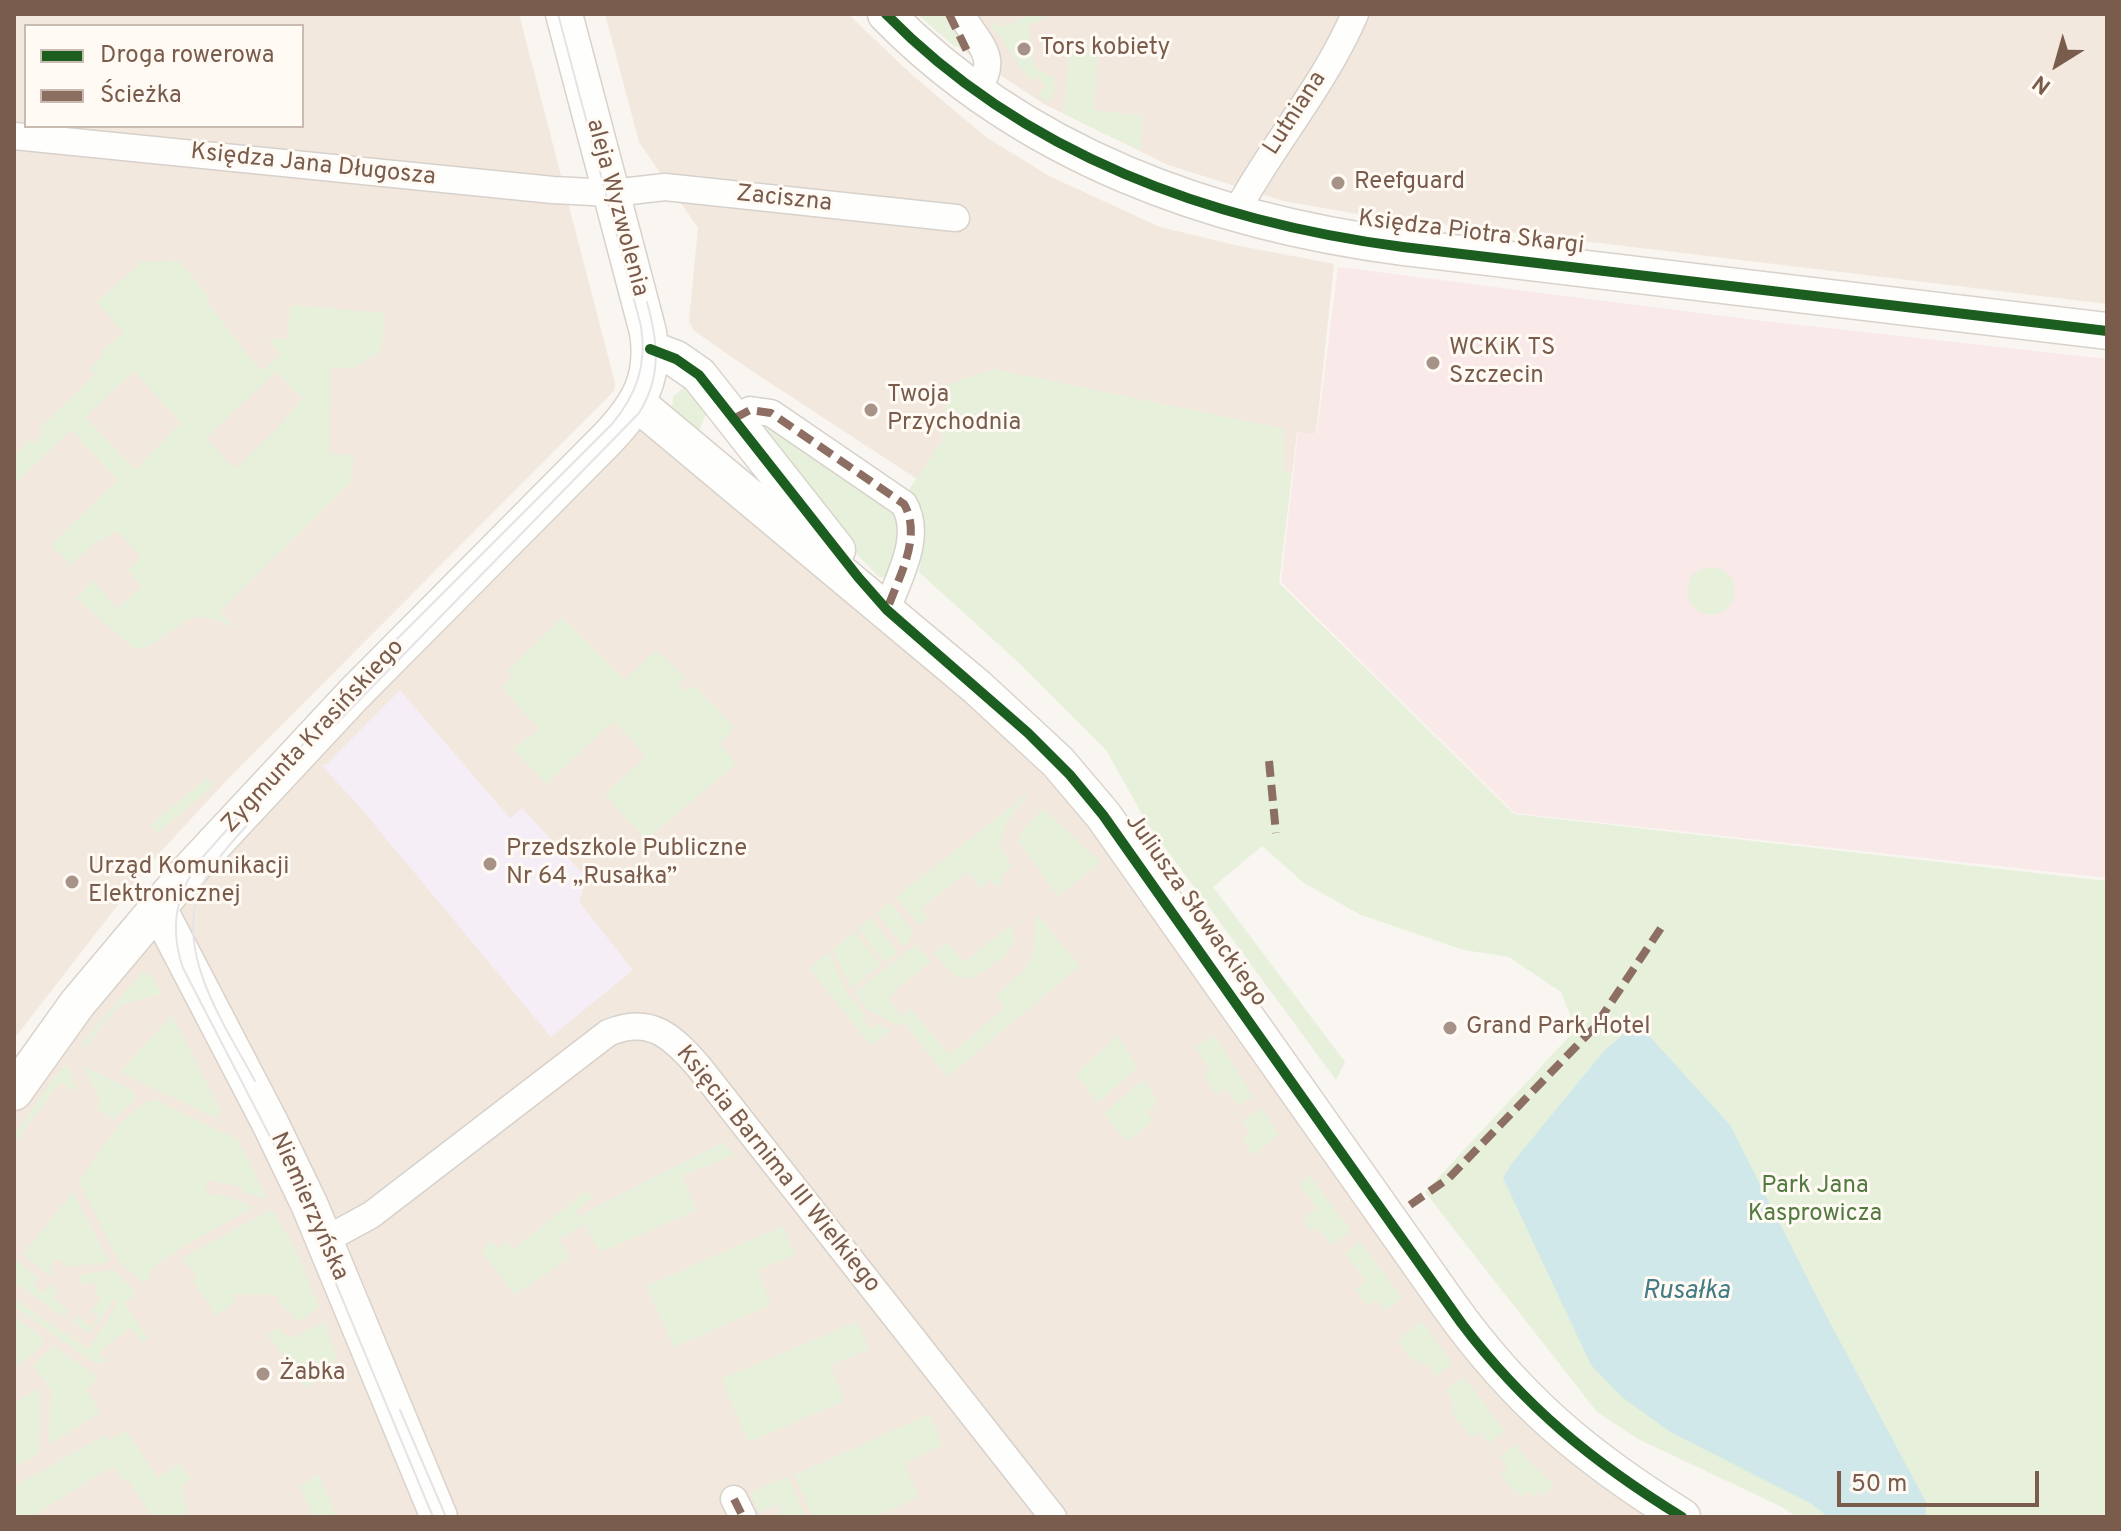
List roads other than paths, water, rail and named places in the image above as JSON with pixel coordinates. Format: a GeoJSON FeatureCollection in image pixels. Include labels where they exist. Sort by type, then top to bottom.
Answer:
{"type":"FeatureCollection","features":[{"type":"Feature","properties":{"kind":"street","name":"aleja Wyzwolenia"},"geometry":{"type":"LineString","coordinates":[[564,14],[646,321],[650,349],[648,376],[637,403]]}},
{"type":"Feature","properties":{"kind":"street","name":"Księdza Piotra Skargi"},"geometry":{"type":"LineString","coordinates":[[886,14],[918,44],[977,90],[1025,123],[1089,160],[1145,184],[1235,214],[1293,229],[1370,243],[2107,331]]}},
{"type":"Feature","properties":{"kind":"street"},"geometry":{"type":"LineString","coordinates":[[961,14],[988,57],[988,74],[977,90]]}},
{"type":"Feature","properties":{"kind":"street","name":"Lutniana"},"geometry":{"type":"LineString","coordinates":[[1235,214],[1260,168],[1301,113],[1355,14]]}},
{"type":"Feature","properties":{"kind":"street","name":"Księdza Jana Długosza"},"geometry":{"type":"LineString","coordinates":[[14,136],[612,193]]}},
{"type":"Feature","properties":{"kind":"street","name":"Zaciszna"},"geometry":{"type":"LineString","coordinates":[[612,193],[665,187],[956,218]]}},
{"type":"Feature","properties":{"kind":"street","name":"Juliusza Słowackiego"},"geometry":{"type":"LineString","coordinates":[[650,349],[676,359],[693,370],[735,418],[887,610]]}},
{"type":"Feature","properties":{"kind":"street","name":"Juliusza Słowackiego"},"geometry":{"type":"LineString","coordinates":[[637,403],[887,610],[1028,733],[1088,797],[1490,1359],[1537,1410],[1578,1447],[1682,1517]]}},
{"type":"Feature","properties":{"kind":"street","name":"Zygmunta Krasińskiego"},"geometry":{"type":"LineString","coordinates":[[20,1071],[157,906],[354,694],[608,438],[637,403]]}},
{"type":"Feature","properties":{"kind":"street"},"geometry":{"type":"LineString","coordinates":[[735,418],[750,410],[771,413],[904,504],[911,519],[912,534],[887,610]]}},
{"type":"Feature","properties":{"kind":"street","name":"Niemierzyńska"},"geometry":{"type":"LineString","coordinates":[[157,906],[277,1136],[325,1240],[439,1517]]}},
{"type":"Feature","properties":{"kind":"street","name":"Księcia Barnima III Wielkiego"},"geometry":{"type":"LineString","coordinates":[[325,1240],[371,1215],[608,1033],[630,1025],[654,1029],[676,1044],[699,1067],[1053,1517]]}},
{"type":"Feature","properties":{"kind":"water","name":"Rusałka"},"geometry":{"type":"Polygon","coordinates":[[[1630,1028],[1643,1029],[1730,1125],[1828,1319],[1926,1502],[1926,1517],[1828,1517],[1812,1504],[1672,1433],[1622,1397],[1591,1365],[1503,1178],[1604,1051],[1630,1028]]]}},
{"type":"Feature","properties":{"kind":"tram line"},"geometry":{"type":"LineString","coordinates":[[433,1517],[312,1226],[279,1154],[183,968],[176,938],[177,911],[186,885],[201,859],[391,645],[612,424],[634,390],[643,353],[641,326],[558,14]]}},
{"type":"Feature","properties":{"kind":"tram line"},"geometry":{"type":"LineString","coordinates":[[335,725],[639,413],[652,386],[656,359],[647,302]]}},
{"type":"Feature","properties":{"kind":"tram line"},"geometry":{"type":"LineString","coordinates":[[248,824],[204,881],[194,914],[194,939],[198,964],[207,989],[255,1081]]}},
{"type":"Feature","properties":{"kind":"tram line"},"geometry":{"type":"LineString","coordinates":[[400,1410],[446,1517]]}},
{"type":"Feature","properties":{"kind":"place","name":"Tors kobiety"},"geometry":{"type":"Point","coordinates":[1024,49]}},
{"type":"Feature","properties":{"kind":"place","name":"Reefguard"},"geometry":{"type":"Point","coordinates":[1338,183]}},
{"type":"Feature","properties":{"kind":"place","name":"WCKiK TS Szczecin"},"geometry":{"type":"Point","coordinates":[1433,363]}},
{"type":"Feature","properties":{"kind":"place","name":"Twoja Przychodnia"},"geometry":{"type":"Point","coordinates":[871,410]}},
{"type":"Feature","properties":{"kind":"place","name":"Przedszkole Publiczne Nr 64 „Rusałka”"},"geometry":{"type":"Point","coordinates":[490,864]}},
{"type":"Feature","properties":{"kind":"place","name":"Urząd Komunikacji Elektronicznej"},"geometry":{"type":"Point","coordinates":[72,882]}},
{"type":"Feature","properties":{"kind":"place","name":"Grand Park Hotel"},"geometry":{"type":"Point","coordinates":[1450,1028]}},
{"type":"Feature","properties":{"kind":"place","name":"Żabka"},"geometry":{"type":"Point","coordinates":[263,1374]}},
{"type":"Feature","properties":{"kind":"park label","name":"Park Jana Kasprowicza"},"geometry":{"type":"Point","coordinates":[1815,1201]}}]}
